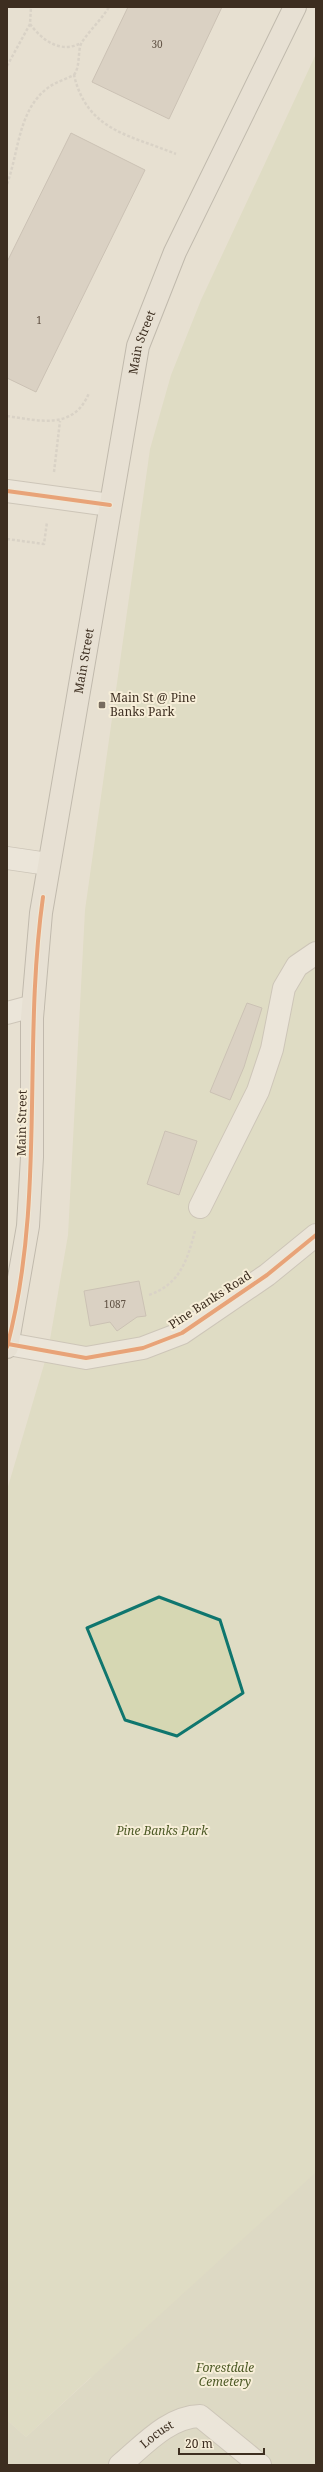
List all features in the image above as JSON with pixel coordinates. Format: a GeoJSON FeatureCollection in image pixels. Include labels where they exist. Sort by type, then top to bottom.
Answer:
{"type":"FeatureCollection","features":[{"type":"Feature","properties":{"kind":"main road","name":"Main Street"},"geometry":{"type":"LineString","coordinates":[[8,1336],[28,1226],[32,1157],[33,1006],[40,913],[138,346],[155,298],[174,252],[295,7]]}},
{"type":"Feature","properties":{"kind":"street"},"geometry":{"type":"LineString","coordinates":[[7,491],[110,505]]}},
{"type":"Feature","properties":{"kind":"street"},"geometry":{"type":"LineString","coordinates":[[7,858],[48,864]]}},
{"type":"Feature","properties":{"kind":"street"},"geometry":{"type":"LineString","coordinates":[[200,1207],[258,1092],[272,1049],[284,988],[297,966],[316,953]]}},
{"type":"Feature","properties":{"kind":"street"},"geometry":{"type":"LineString","coordinates":[[7,1012],[33,1006]]}},
{"type":"Feature","properties":{"kind":"street","name":"Pine Banks Road"},"geometry":{"type":"LineString","coordinates":[[8,1336],[86,1358],[143,1348],[182,1333],[267,1275],[316,1236]]}},
{"type":"Feature","properties":{"kind":"street","name":"Locust"},"geometry":{"type":"LineString","coordinates":[[120,2465],[171,2424],[186,2417],[200,2416],[260,2465]]}},
{"type":"Feature","properties":{"kind":"path"},"geometry":{"type":"LineString","coordinates":[[7,66],[30,24],[31,7]]}},
{"type":"Feature","properties":{"kind":"path"},"geometry":{"type":"LineString","coordinates":[[30,24],[40,37],[51,44],[70,47],[81,43],[101,20],[109,7]]}},
{"type":"Feature","properties":{"kind":"path"},"geometry":{"type":"LineString","coordinates":[[7,184],[18,140],[33,105],[49,87],[74,76],[79,65],[81,43]]}},
{"type":"Feature","properties":{"kind":"path"},"geometry":{"type":"LineString","coordinates":[[74,76],[83,102],[103,123],[119,133],[176,154]]}},
{"type":"Feature","properties":{"kind":"path"},"geometry":{"type":"LineString","coordinates":[[7,416],[42,421],[60,420],[78,410],[89,393]]}},
{"type":"Feature","properties":{"kind":"path"},"geometry":{"type":"LineString","coordinates":[[149,1295],[173,1282],[190,1249],[200,1207]]}},
{"type":"Feature","properties":{"kind":"highlighted area"},"geometry":{"type":"Polygon","coordinates":[[[159,1597],[220,1620],[243,1693],[177,1736],[125,1720],[87,1628],[159,1597]]]}},
{"type":"Feature","properties":{"kind":"green space","name":"Pine Banks Park"},"geometry":{"type":"Polygon","coordinates":[[[316,54],[316,2256],[90,2378],[26,2437],[7,2420],[7,1490],[48,1351],[68,1235],[85,910],[150,449],[171,375],[201,300],[316,54]]]}},
{"type":"Feature","properties":{"kind":"green space","name":"Forestdale Cemetery"},"geometry":{"type":"Polygon","coordinates":[[[316,2172],[316,2465],[7,2465],[7,2420],[26,2437],[316,2172]]]}},
{"type":"Feature","properties":{"kind":"building"},"geometry":{"type":"Polygon","coordinates":[[[128,7],[222,7],[169,119],[92,82],[128,7]]]}},
{"type":"Feature","properties":{"kind":"building"},"geometry":{"type":"Polygon","coordinates":[[[71,133],[145,170],[36,392],[7,378],[7,262],[71,133]]]}},
{"type":"Feature","properties":{"kind":"building"},"geometry":{"type":"Polygon","coordinates":[[[247,1003],[262,1008],[244,1067],[230,1100],[210,1092],[247,1003]]]}},
{"type":"Feature","properties":{"kind":"building"},"geometry":{"type":"Polygon","coordinates":[[[165,1131],[197,1141],[179,1195],[147,1184],[165,1131]]]}},
{"type":"Feature","properties":{"kind":"building"},"geometry":{"type":"Polygon","coordinates":[[[139,1281],[146,1316],[137,1317],[117,1331],[110,1322],[90,1326],[84,1291],[139,1281]]]}},
{"type":"Feature","properties":{"kind":"cycle path"},"geometry":{"type":"LineString","coordinates":[[7,491],[110,505]]}},
{"type":"Feature","properties":{"kind":"cycle path"},"geometry":{"type":"LineString","coordinates":[[7,1347],[19,1292],[26,1236],[32,1123],[34,1010],[37,953],[43,897]]}},
{"type":"Feature","properties":{"kind":"cycle path"},"geometry":{"type":"LineString","coordinates":[[8,1344],[86,1358],[143,1348],[182,1333],[267,1275],[316,1235]]}},
{"type":"Feature","properties":{"kind":"place","name":"Main St @ Pine Banks Park"},"geometry":{"type":"Point","coordinates":[102,705]}}]}
